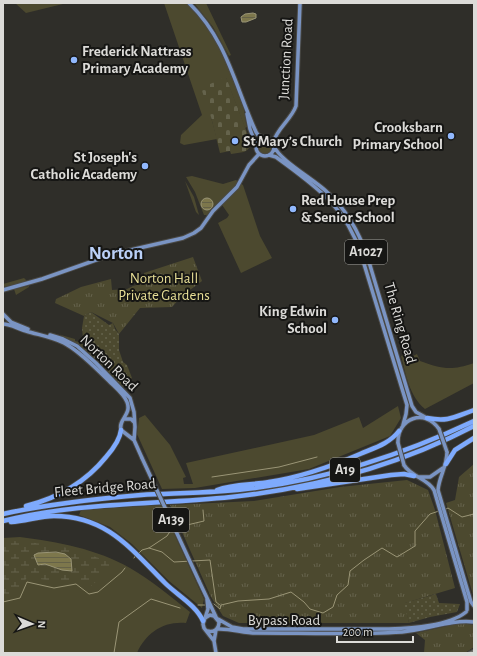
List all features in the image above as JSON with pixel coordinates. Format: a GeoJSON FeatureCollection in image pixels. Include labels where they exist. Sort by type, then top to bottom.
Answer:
{"type":"FeatureCollection","features":[{"type":"Feature","properties":{"kind":"highway"},"geometry":{"type":"LineString","coordinates":[[426,418],[446,420],[474,410]]}},
{"type":"Feature","properties":{"kind":"highway","name":"A19"},"geometry":{"type":"LineString","coordinates":[[210,492],[280,484],[351,469],[387,458],[427,443],[474,421]]}},
{"type":"Feature","properties":{"kind":"highway","name":"A19"},"geometry":{"type":"LineString","coordinates":[[257,494],[296,487],[370,468],[428,447],[474,426]]}},
{"type":"Feature","properties":{"kind":"highway"},"geometry":{"type":"LineString","coordinates":[[3,513],[37,503],[62,493],[88,477],[112,450],[123,431]]}},
{"type":"Feature","properties":{"kind":"highway","name":"A19"},"geometry":{"type":"LineString","coordinates":[[210,492],[225,487],[269,482],[312,473],[389,441],[399,431]]}},
{"type":"Feature","properties":{"kind":"highway"},"geometry":{"type":"LineString","coordinates":[[445,466],[455,450],[474,438]]}},
{"type":"Feature","properties":{"kind":"highway","name":"A19"},"geometry":{"type":"LineString","coordinates":[[257,494],[278,493],[391,475],[404,474],[415,476]]}},
{"type":"Feature","properties":{"kind":"highway","name":"Fleet Bridge Road"},"geometry":{"type":"LineString","coordinates":[[3,513],[86,500],[141,495],[210,492]]}},
{"type":"Feature","properties":{"kind":"highway","name":"Fleet Bridge Road"},"geometry":{"type":"LineString","coordinates":[[3,522],[38,513],[86,506],[257,494]]}},
{"type":"Feature","properties":{"kind":"highway","name":"A19"},"geometry":{"type":"LineString","coordinates":[[3,522],[52,516],[77,518],[100,525],[135,552],[164,582],[198,612],[204,620]]}},
{"type":"Feature","properties":{"kind":"main road","name":"A1027"},"geometry":{"type":"LineString","coordinates":[[190,3],[204,18],[228,60],[256,132],[258,135],[274,144]]}},
{"type":"Feature","properties":{"kind":"main road","name":"Junction Road"},"geometry":{"type":"LineString","coordinates":[[274,144],[276,134],[292,115],[297,103],[300,3]]}},
{"type":"Feature","properties":{"kind":"main road","name":"A1027"},"geometry":{"type":"LineString","coordinates":[[246,109],[257,152],[259,154],[269,155]]}},
{"type":"Feature","properties":{"kind":"main road","name":"Junction Road"},"geometry":{"type":"LineString","coordinates":[[265,138],[276,134]]}},
{"type":"Feature","properties":{"kind":"main road"},"geometry":{"type":"LineString","coordinates":[[256,146],[259,141],[265,138]]}},
{"type":"Feature","properties":{"kind":"main road"},"geometry":{"type":"LineString","coordinates":[[269,155],[273,152],[274,144]]}},
{"type":"Feature","properties":{"kind":"main road","name":"The Ring Road"},"geometry":{"type":"LineString","coordinates":[[274,144],[279,154],[334,198],[354,227],[370,262],[412,406],[416,412],[426,418]]}},
{"type":"Feature","properties":{"kind":"main road"},"geometry":{"type":"LineString","coordinates":[[3,290],[42,279],[113,254],[183,238],[198,231],[213,211],[237,187],[250,165],[259,154]]}},
{"type":"Feature","properties":{"kind":"main road","name":"The Ring Road"},"geometry":{"type":"LineString","coordinates":[[269,155],[276,157],[326,196],[344,217],[352,230],[361,254],[407,405],[403,425]]}},
{"type":"Feature","properties":{"kind":"main road","name":"A139"},"geometry":{"type":"LineString","coordinates":[[3,324],[6,321],[4,315]]}},
{"type":"Feature","properties":{"kind":"main road","name":"Norton Road"},"geometry":{"type":"LineString","coordinates":[[4,315],[11,322],[21,327],[63,339],[77,346],[130,398],[133,405],[134,422]]}},
{"type":"Feature","properties":{"kind":"main road","name":"Norton Road"},"geometry":{"type":"LineString","coordinates":[[3,324],[57,340],[77,352],[125,398],[128,406],[128,413],[124,419]]}},
{"type":"Feature","properties":{"kind":"main road"},"geometry":{"type":"LineString","coordinates":[[124,419],[128,418],[134,422]]}},
{"type":"Feature","properties":{"kind":"main road"},"geometry":{"type":"LineString","coordinates":[[403,425],[414,418],[426,418]]}},
{"type":"Feature","properties":{"kind":"main road","name":"A1027"},"geometry":{"type":"LineString","coordinates":[[426,418],[439,429],[447,452],[445,466],[438,483],[440,506]]}},
{"type":"Feature","properties":{"kind":"main road","name":"A139"},"geometry":{"type":"LineString","coordinates":[[124,419],[121,423],[123,431],[134,440]]}},
{"type":"Feature","properties":{"kind":"main road","name":"A139"},"geometry":{"type":"LineString","coordinates":[[134,422],[134,440],[217,618]]}},
{"type":"Feature","properties":{"kind":"main road","name":"A1027"},"geometry":{"type":"LineString","coordinates":[[403,425],[399,431],[398,443],[404,465],[415,476],[431,486],[440,506],[467,602],[467,618],[472,622]]}},
{"type":"Feature","properties":{"kind":"main road"},"geometry":{"type":"LineString","coordinates":[[123,431],[129,433],[134,429]]}},
{"type":"Feature","properties":{"kind":"main road"},"geometry":{"type":"LineString","coordinates":[[415,476],[430,477],[445,466]]}},
{"type":"Feature","properties":{"kind":"main road","name":"A1027"},"geometry":{"type":"LineString","coordinates":[[442,513],[471,602],[474,607],[467,611]]}},
{"type":"Feature","properties":{"kind":"main road","name":"A139"},"geometry":{"type":"LineString","coordinates":[[204,620],[208,609],[207,599]]}},
{"type":"Feature","properties":{"kind":"main road","name":"Bypass Road"},"geometry":{"type":"LineString","coordinates":[[217,618],[232,627],[243,629],[395,628],[415,627],[441,622],[457,618],[467,611]]}},
{"type":"Feature","properties":{"kind":"main road"},"geometry":{"type":"LineString","coordinates":[[214,640],[203,626],[204,620],[210,615],[217,618],[219,624],[214,640],[216,653]]}},
{"type":"Feature","properties":{"kind":"main road","name":"Bypass Road"},"geometry":{"type":"LineString","coordinates":[[217,629],[225,629],[243,633],[390,632],[420,630],[461,621],[472,622]]}},
{"type":"Feature","properties":{"kind":"main road"},"geometry":{"type":"LineString","coordinates":[[207,631],[212,632],[217,629]]}},
{"type":"Feature","properties":{"kind":"street"},"geometry":{"type":"LineString","coordinates":[[470,653],[474,651]]}},
{"type":"Feature","properties":{"kind":"green space"},"geometry":{"type":"Polygon","coordinates":[[[15,3],[67,3],[26,13],[15,3]]]}},
{"type":"Feature","properties":{"kind":"green space"},"geometry":{"type":"Polygon","coordinates":[[[164,3],[187,3],[206,25],[221,50],[234,78],[243,105],[247,127],[245,128],[226,78],[211,117],[217,139],[184,145],[180,143],[181,135],[202,115],[164,3]]]}},
{"type":"Feature","properties":{"kind":"green space"},"geometry":{"type":"Polygon","coordinates":[[[194,3],[206,3],[231,55],[229,56],[213,27],[194,3]]]}},
{"type":"Feature","properties":{"kind":"green space"},"geometry":{"type":"Polygon","coordinates":[[[226,77],[251,143],[250,147],[246,151],[241,153],[231,154],[230,151],[220,153],[211,117],[201,88],[226,77]]]}},
{"type":"Feature","properties":{"kind":"green space"},"geometry":{"type":"Polygon","coordinates":[[[262,140],[268,140],[272,144],[272,150],[268,154],[262,154],[258,150],[258,144],[262,140]]]}},
{"type":"Feature","properties":{"kind":"green space"},"geometry":{"type":"Polygon","coordinates":[[[192,176],[223,184],[236,180],[243,185],[260,236],[272,258],[241,273],[218,223],[227,218],[229,215],[220,202],[207,215],[204,215],[195,192],[186,177],[192,176]]]}},
{"type":"Feature","properties":{"kind":"green space"},"geometry":{"type":"Polygon","coordinates":[[[185,181],[194,197],[199,215],[196,212],[185,181]]]}},
{"type":"Feature","properties":{"kind":"green space","name":"Norton Hall Private Gardens"},"geometry":{"type":"Polygon","coordinates":[[[193,257],[202,281],[182,296],[172,307],[140,308],[119,334],[113,323],[91,312],[84,316],[55,303],[56,299],[81,287],[111,279],[112,290],[127,289],[144,283],[144,273],[193,257]]]}},
{"type":"Feature","properties":{"kind":"green space"},"geometry":{"type":"Polygon","coordinates":[[[24,278],[26,280],[25,282],[3,287],[3,284],[24,278]]]}},
{"type":"Feature","properties":{"kind":"green space"},"geometry":{"type":"Polygon","coordinates":[[[29,287],[16,295],[14,289],[29,287]]]}},
{"type":"Feature","properties":{"kind":"green space"},"geometry":{"type":"Polygon","coordinates":[[[91,312],[109,325],[113,323],[119,334],[119,350],[123,362],[127,365],[132,378],[123,387],[84,348],[82,328],[84,316],[91,312]]]}},
{"type":"Feature","properties":{"kind":"green space"},"geometry":{"type":"Polygon","coordinates":[[[61,335],[75,339],[75,341],[83,344],[84,348],[107,371],[79,346],[61,335]]]}},
{"type":"Feature","properties":{"kind":"green space"},"geometry":{"type":"Polygon","coordinates":[[[406,354],[409,358],[417,354],[420,361],[434,366],[447,368],[459,367],[474,363],[474,383],[425,409],[415,398],[409,384],[401,356],[406,354]]]}},
{"type":"Feature","properties":{"kind":"green space"},"geometry":{"type":"Polygon","coordinates":[[[398,406],[401,418],[390,436],[309,469],[195,488],[162,489],[137,434],[139,418],[145,415],[170,445],[186,477],[183,478],[184,484],[193,484],[186,463],[314,435],[359,417],[363,428],[398,406]]]}},
{"type":"Feature","properties":{"kind":"green space"},"geometry":{"type":"Polygon","coordinates":[[[474,464],[474,598],[446,503],[455,500],[459,477],[474,464]]]}},
{"type":"Feature","properties":{"kind":"green space"},"geometry":{"type":"Polygon","coordinates":[[[407,480],[428,490],[435,510],[455,588],[405,603],[409,623],[239,623],[223,616],[211,597],[170,505],[254,501],[340,487],[407,480]]]}},
{"type":"Feature","properties":{"kind":"green space"},"geometry":{"type":"Polygon","coordinates":[[[161,505],[204,599],[202,608],[169,581],[132,544],[110,527],[79,515],[81,510],[161,505]]]}},
{"type":"Feature","properties":{"kind":"green space"},"geometry":{"type":"Polygon","coordinates":[[[20,537],[77,547],[117,561],[160,588],[190,612],[186,623],[170,624],[156,630],[145,640],[137,653],[3,653],[3,538],[20,537]]]}},
{"type":"Feature","properties":{"kind":"green space"},"geometry":{"type":"Polygon","coordinates":[[[3,540],[46,544],[73,549],[116,564],[91,586],[74,580],[52,581],[27,577],[18,594],[3,597],[3,540]]]}},
{"type":"Feature","properties":{"kind":"green space"},"geometry":{"type":"Polygon","coordinates":[[[436,594],[439,603],[460,604],[457,612],[409,623],[404,603],[436,594]]]}},
{"type":"Feature","properties":{"kind":"green space"},"geometry":{"type":"Polygon","coordinates":[[[461,623],[474,625],[474,647],[465,653],[424,653],[425,640],[416,633],[461,623]]]}},
{"type":"Feature","properties":{"kind":"shaded area"},"geometry":{"type":"Polygon","coordinates":[[[245,14],[256,14],[256,18],[242,22],[241,17],[245,14]]]}},
{"type":"Feature","properties":{"kind":"shaded area"},"geometry":{"type":"Polygon","coordinates":[[[205,198],[209,198],[213,204],[209,210],[205,210],[201,206],[201,202],[205,198]]]}},
{"type":"Feature","properties":{"kind":"shaded area"},"geometry":{"type":"Polygon","coordinates":[[[56,552],[65,554],[71,559],[72,571],[62,570],[45,564],[38,565],[34,555],[38,553],[56,552]]]}},
{"type":"Feature","properties":{"kind":"waterway"},"geometry":{"type":"LineString","coordinates":[[212,477],[279,467],[317,457]]}},
{"type":"Feature","properties":{"kind":"waterway"},"geometry":{"type":"LineString","coordinates":[[446,509],[448,508],[462,517],[474,514]]}},
{"type":"Feature","properties":{"kind":"waterway"},"geometry":{"type":"LineString","coordinates":[[139,553],[167,536],[171,530],[177,527],[183,527],[204,521],[203,510]]}},
{"type":"Feature","properties":{"kind":"waterway"},"geometry":{"type":"LineString","coordinates":[[214,604],[220,609],[221,605],[238,601],[269,599],[291,592],[304,602],[310,609],[323,613],[333,607],[337,595],[348,585],[350,571],[382,548],[397,557],[415,546],[415,531],[430,514],[439,511]]}},
{"type":"Feature","properties":{"kind":"waterway"},"geometry":{"type":"LineString","coordinates":[[149,548],[162,552],[174,562],[210,560],[216,602],[220,605]]}},
{"type":"Feature","properties":{"kind":"waterway"},"geometry":{"type":"LineString","coordinates":[[3,602],[20,598],[27,582],[54,588],[76,584],[89,594],[98,592],[125,568]]}},
{"type":"Feature","properties":{"kind":"waterway"},"geometry":{"type":"LineString","coordinates":[[114,653],[119,622],[151,599],[180,608]]}},
{"type":"Feature","properties":{"kind":"waterway"},"geometry":{"type":"LineString","coordinates":[[198,605],[205,605]]}},
{"type":"Feature","properties":{"kind":"place","name":"Frederick Nattrass Primary Academy"},"geometry":{"type":"Point","coordinates":[74,60]}},
{"type":"Feature","properties":{"kind":"place","name":"Crooksbarn Primary School"},"geometry":{"type":"Point","coordinates":[451,136]}},
{"type":"Feature","properties":{"kind":"place","name":"St Mary’s Church"},"geometry":{"type":"Point","coordinates":[235,141]}},
{"type":"Feature","properties":{"kind":"place","name":"St Joseph's Catholic Academy"},"geometry":{"type":"Point","coordinates":[145,166]}},
{"type":"Feature","properties":{"kind":"place","name":"Red House Prep & Senior School"},"geometry":{"type":"Point","coordinates":[293,209]}},
{"type":"Feature","properties":{"kind":"place","name":"King Edwin School"},"geometry":{"type":"Point","coordinates":[335,320]}},
{"type":"Feature","properties":{"kind":"district","name":"Norton"},"geometry":{"type":"Point","coordinates":[116,253]}}]}
